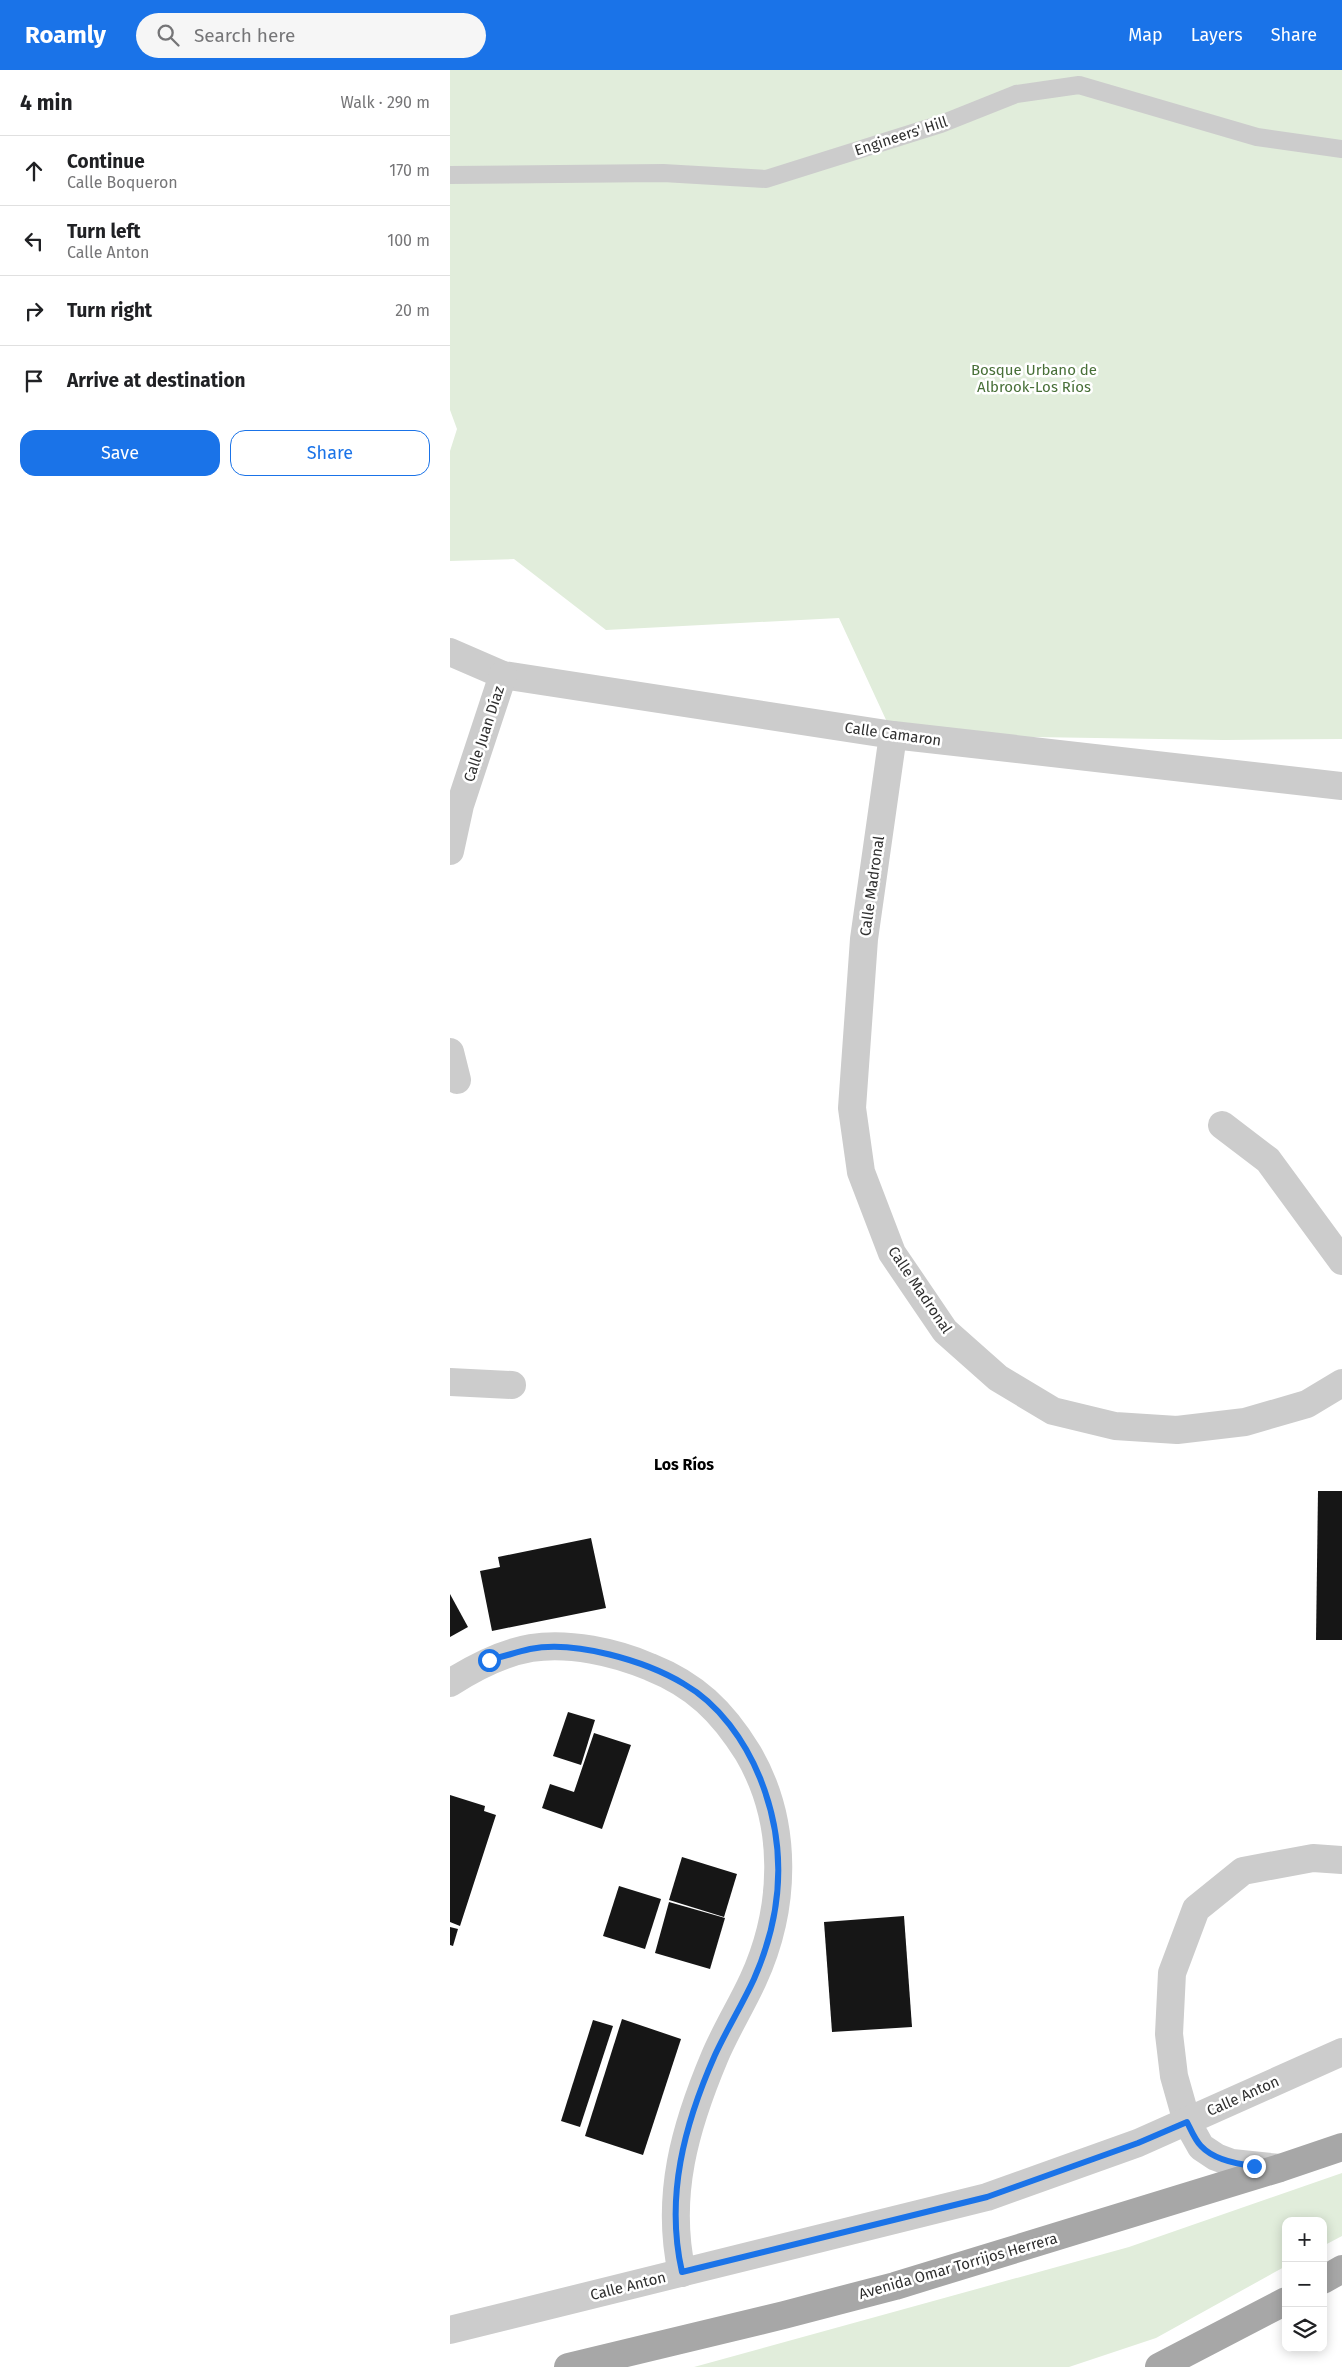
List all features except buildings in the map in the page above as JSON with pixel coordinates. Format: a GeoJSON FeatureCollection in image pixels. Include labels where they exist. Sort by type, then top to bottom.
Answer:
{"type":"FeatureCollection","features":[{"type":"Feature","properties":{"kind":"main road","name":"Avenida Omar Torrijos Herrera"},"geometry":{"type":"LineString","coordinates":[[568,2367],[896,2286],[1280,2168],[1342,2147]]}},
{"type":"Feature","properties":{"kind":"main road"},"geometry":{"type":"LineString","coordinates":[[1327,2278],[1342,2269]]}},
{"type":"Feature","properties":{"kind":"main road"},"geometry":{"type":"LineString","coordinates":[[1159,2367],[1282,2303]]}},
{"type":"Feature","properties":{"kind":"street","name":"Calle Camaron"},"geometry":{"type":"LineString","coordinates":[[450,652],[503,675],[893,735],[1342,786]]}},
{"type":"Feature","properties":{"kind":"street","name":"Calle Juan Díaz"},"geometry":{"type":"LineString","coordinates":[[450,851],[460,805],[503,675]]}},
{"type":"Feature","properties":{"kind":"street","name":"Calle Madronal"},"geometry":{"type":"LineString","coordinates":[[893,735],[864,939],[852,1108],[861,1172],[892,1254],[945,1331],[998,1378],[1053,1411],[1115,1426],[1177,1430],[1245,1422],[1307,1404],[1342,1383]]}},
{"type":"Feature","properties":{"kind":"street"},"geometry":{"type":"LineString","coordinates":[[450,1052],[457,1080]]}},
{"type":"Feature","properties":{"kind":"street"},"geometry":{"type":"LineString","coordinates":[[1222,1125],[1268,1160],[1342,1261]]}},
{"type":"Feature","properties":{"kind":"street"},"geometry":{"type":"LineString","coordinates":[[450,1382],[512,1385]]}},
{"type":"Feature","properties":{"kind":"street"},"geometry":{"type":"LineString","coordinates":[[450,1683],[489,1660],[532,1648],[569,1648],[604,1652],[638,1662],[670,1675],[695,1690],[717,1711],[736,1734],[754,1764],[767,1795],[779,1857],[776,1912],[769,1941],[753,1980],[715,2055],[681,2157],[677,2176],[674,2211],[676,2246],[682,2272]]}},
{"type":"Feature","properties":{"kind":"street"},"geometry":{"type":"LineString","coordinates":[[1280,2168],[1232,2163],[1216,2157],[1202,2147],[1187,2122],[1174,2076],[1169,2034],[1172,1973],[1196,1909],[1243,1871],[1313,1858],[1342,1860]]}},
{"type":"Feature","properties":{"kind":"street","name":"Calle Anton"},"geometry":{"type":"LineString","coordinates":[[450,2330],[987,2197],[1138,2143],[1342,2052]]}},
{"type":"Feature","properties":{"kind":"lane","name":"Engineers' Hill"},"geometry":{"type":"LineString","coordinates":[[450,175],[663,173],[766,179],[940,124],[1016,94],[1079,85],[1257,137],[1342,149]]}},
{"type":"Feature","properties":{"kind":"green space","name":"Bosque Urbano de Albrook-Los Ríos"},"geometry":{"type":"Polygon","coordinates":[[[450,70],[1342,70],[1342,739],[1224,740],[893,735],[839,618],[606,630],[514,559],[450,561],[450,451],[457,429],[450,410],[450,70]]]}},
{"type":"Feature","properties":{"kind":"green space"},"geometry":{"type":"Polygon","coordinates":[[[1342,2173],[1342,2236],[1327,2244],[1327,2217],[1282,2217],[1282,2268],[1156,2338],[1069,2367],[694,2367],[1129,2247],[1342,2173]]]}},
{"type":"Feature","properties":{"kind":"district","name":"Los Ríos"},"geometry":{"type":"Point","coordinates":[684,1464]}},
{"type":"Feature","properties":{"kind":"route"},"geometry":{"type":"LineString","coordinates":[[489,1660],[532,1648],[569,1648],[604,1652],[638,1662],[670,1675],[695,1690],[717,1711],[736,1734],[754,1764],[767,1795],[779,1857],[776,1912],[769,1941],[753,1980],[715,2055],[681,2157],[677,2176],[674,2211],[676,2246],[682,2272],[987,2197],[1138,2143],[1187,2122],[1202,2147],[1216,2157],[1232,2163],[1254,2166]]}}]}
